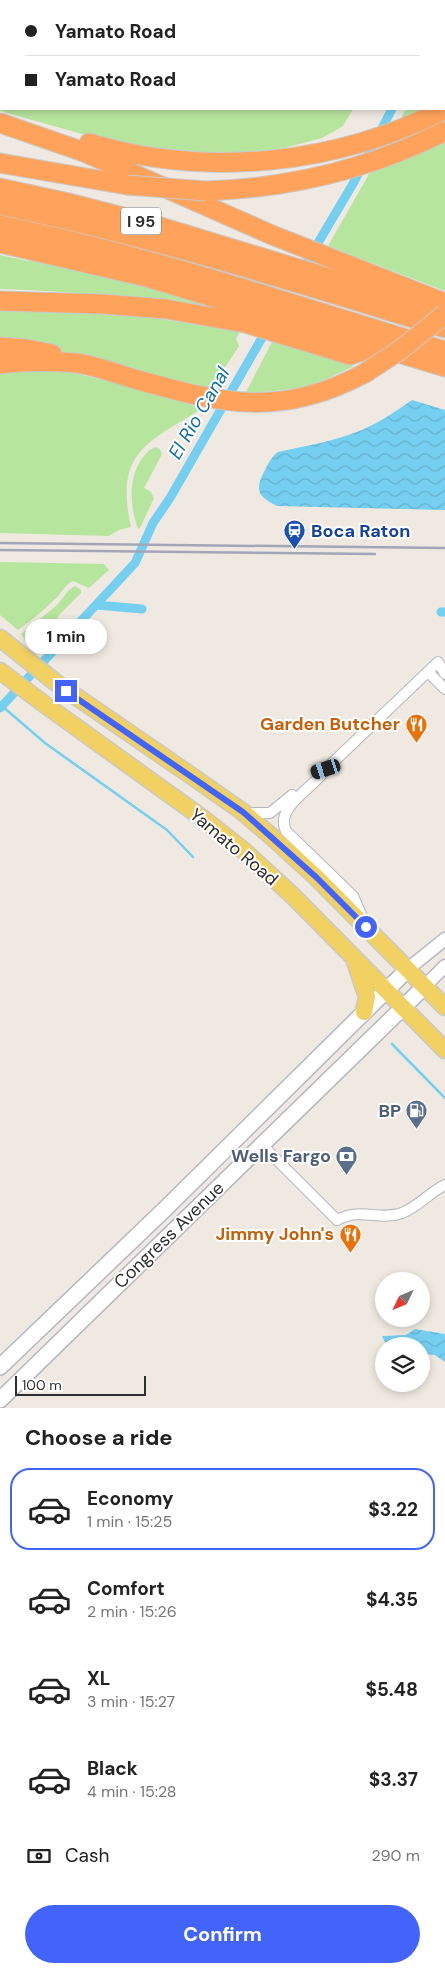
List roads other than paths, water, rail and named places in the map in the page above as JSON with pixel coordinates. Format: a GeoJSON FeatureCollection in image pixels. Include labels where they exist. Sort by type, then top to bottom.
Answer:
{"type":"FeatureCollection","features":[{"type":"Feature","properties":{"kind":"highway"},"geometry":{"type":"LineString","coordinates":[[0,116],[112,150],[187,161],[228,162],[302,156],[344,148],[415,123],[443,110]]}},
{"type":"Feature","properties":{"kind":"highway"},"geometry":{"type":"LineString","coordinates":[[0,124],[84,152],[291,243],[325,275],[445,328]]}},
{"type":"Feature","properties":{"kind":"highway"},"geometry":{"type":"LineString","coordinates":[[0,163],[128,185],[206,191],[274,186],[328,175],[401,151],[445,131]]}},
{"type":"Feature","properties":{"kind":"highway"},"geometry":{"type":"LineString","coordinates":[[0,157],[40,170]]}},
{"type":"Feature","properties":{"kind":"highway","name":"I 95"},"geometry":{"type":"LineString","coordinates":[[0,188],[138,221],[275,269],[325,275],[445,314]]}},
{"type":"Feature","properties":{"kind":"highway"},"geometry":{"type":"LineString","coordinates":[[0,205],[275,269]]}},
{"type":"Feature","properties":{"kind":"highway"},"geometry":{"type":"LineString","coordinates":[[0,225],[88,244],[253,309]]}},
{"type":"Feature","properties":{"kind":"highway"},"geometry":{"type":"LineString","coordinates":[[0,243],[146,277],[445,367]]}},
{"type":"Feature","properties":{"kind":"highway"},"geometry":{"type":"LineString","coordinates":[[325,275],[445,303]]}},
{"type":"Feature","properties":{"kind":"highway"},"geometry":{"type":"LineString","coordinates":[[0,301],[149,307],[197,314],[253,309]]}},
{"type":"Feature","properties":{"kind":"highway"},"geometry":{"type":"LineString","coordinates":[[0,364],[33,362],[76,363],[204,398],[230,402],[259,403],[282,401],[309,396],[336,387],[365,373],[400,350],[445,314]]}},
{"type":"Feature","properties":{"kind":"highway"},"geometry":{"type":"LineString","coordinates":[[300,323],[445,351]]}},
{"type":"Feature","properties":{"kind":"highway"},"geometry":{"type":"LineString","coordinates":[[0,347],[42,352],[70,359],[76,363]]}},
{"type":"Feature","properties":{"kind":"main road","name":"Yamato Road"},"geometry":{"type":"LineString","coordinates":[[0,638],[55,682],[243,812],[316,877],[445,1007]]}},
{"type":"Feature","properties":{"kind":"main road"},"geometry":{"type":"LineString","coordinates":[[0,649],[26,659]]}},
{"type":"Feature","properties":{"kind":"main road","name":"Yamato Road"},"geometry":{"type":"LineString","coordinates":[[4,674],[222,833],[267,872],[445,1050]]}},
{"type":"Feature","properties":{"kind":"main road"},"geometry":{"type":"LineString","coordinates":[[354,958],[366,997],[364,1012]]}},
{"type":"Feature","properties":{"kind":"main road","name":"Congress Avenue"},"geometry":{"type":"LineString","coordinates":[[0,1366],[165,1209],[408,969]]}},
{"type":"Feature","properties":{"kind":"main road","name":"Congress Avenue"},"geometry":{"type":"LineString","coordinates":[[0,1400],[424,986]]}},
{"type":"Feature","properties":{"kind":"street"},"geometry":{"type":"LineString","coordinates":[[366,927],[354,896],[286,831],[284,814],[288,807],[321,777],[326,769],[438,662],[445,674]]}},
{"type":"Feature","properties":{"kind":"street"},"geometry":{"type":"LineString","coordinates":[[428,672],[445,689]]}},
{"type":"Feature","properties":{"kind":"street"},"geometry":{"type":"LineString","coordinates":[[243,812],[270,813],[316,772],[326,769]]}},
{"type":"Feature","properties":{"kind":"street"},"geometry":{"type":"LineString","coordinates":[[408,969],[445,938]]}},
{"type":"Feature","properties":{"kind":"street"},"geometry":{"type":"LineString","coordinates":[[424,986],[445,966]]}},
{"type":"Feature","properties":{"kind":"street"},"geometry":{"type":"LineString","coordinates":[[262,1145],[337,1220],[347,1214],[387,1216],[404,1212],[445,1185]]}},
{"type":"Feature","properties":{"kind":"water"},"geometry":{"type":"Polygon","coordinates":[[[412,400],[445,410],[445,510],[277,506],[266,500],[260,493],[259,484],[261,479],[273,456],[278,452],[352,434],[382,420],[412,400]]]}},
{"type":"Feature","properties":{"kind":"water"},"geometry":{"type":"Polygon","coordinates":[[[415,1329],[445,1334],[445,1362],[435,1355],[430,1355],[430,1337],[382,1336],[406,1335],[415,1329]]]}},
{"type":"Feature","properties":{"kind":"waterway","name":"El Rio Canal"},"geometry":{"type":"LineString","coordinates":[[302,270],[354,182],[391,110]]}},
{"type":"Feature","properties":{"kind":"waterway","name":"El Rio Canal"},"geometry":{"type":"LineString","coordinates":[[0,708],[135,563],[153,523],[170,498],[267,329]]}},
{"type":"Feature","properties":{"kind":"waterway"},"geometry":{"type":"LineString","coordinates":[[96,605],[142,609]]}},
{"type":"Feature","properties":{"kind":"waterway"},"geometry":{"type":"LineString","coordinates":[[2,706],[45,743],[167,830],[193,857]]}},
{"type":"Feature","properties":{"kind":"waterway"},"geometry":{"type":"LineString","coordinates":[[392,1044],[445,1098]]}},
{"type":"Feature","properties":{"kind":"railway"},"geometry":{"type":"LineString","coordinates":[[0,543],[445,548]]}},
{"type":"Feature","properties":{"kind":"railway"},"geometry":{"type":"LineString","coordinates":[[0,550],[375,554]]}},
{"type":"Feature","properties":{"kind":"place","name":"Boca Raton"},"geometry":{"type":"Point","coordinates":[295,550]}},
{"type":"Feature","properties":{"kind":"place","name":"Garden Butcher"},"geometry":{"type":"Point","coordinates":[416,743]}},
{"type":"Feature","properties":{"kind":"place","name":"BP"},"geometry":{"type":"Point","coordinates":[417,1130]}},
{"type":"Feature","properties":{"kind":"place","name":"Wells Fargo"},"geometry":{"type":"Point","coordinates":[347,1175]}},
{"type":"Feature","properties":{"kind":"place","name":"Jimmy John's"},"geometry":{"type":"Point","coordinates":[350,1253]}}]}
